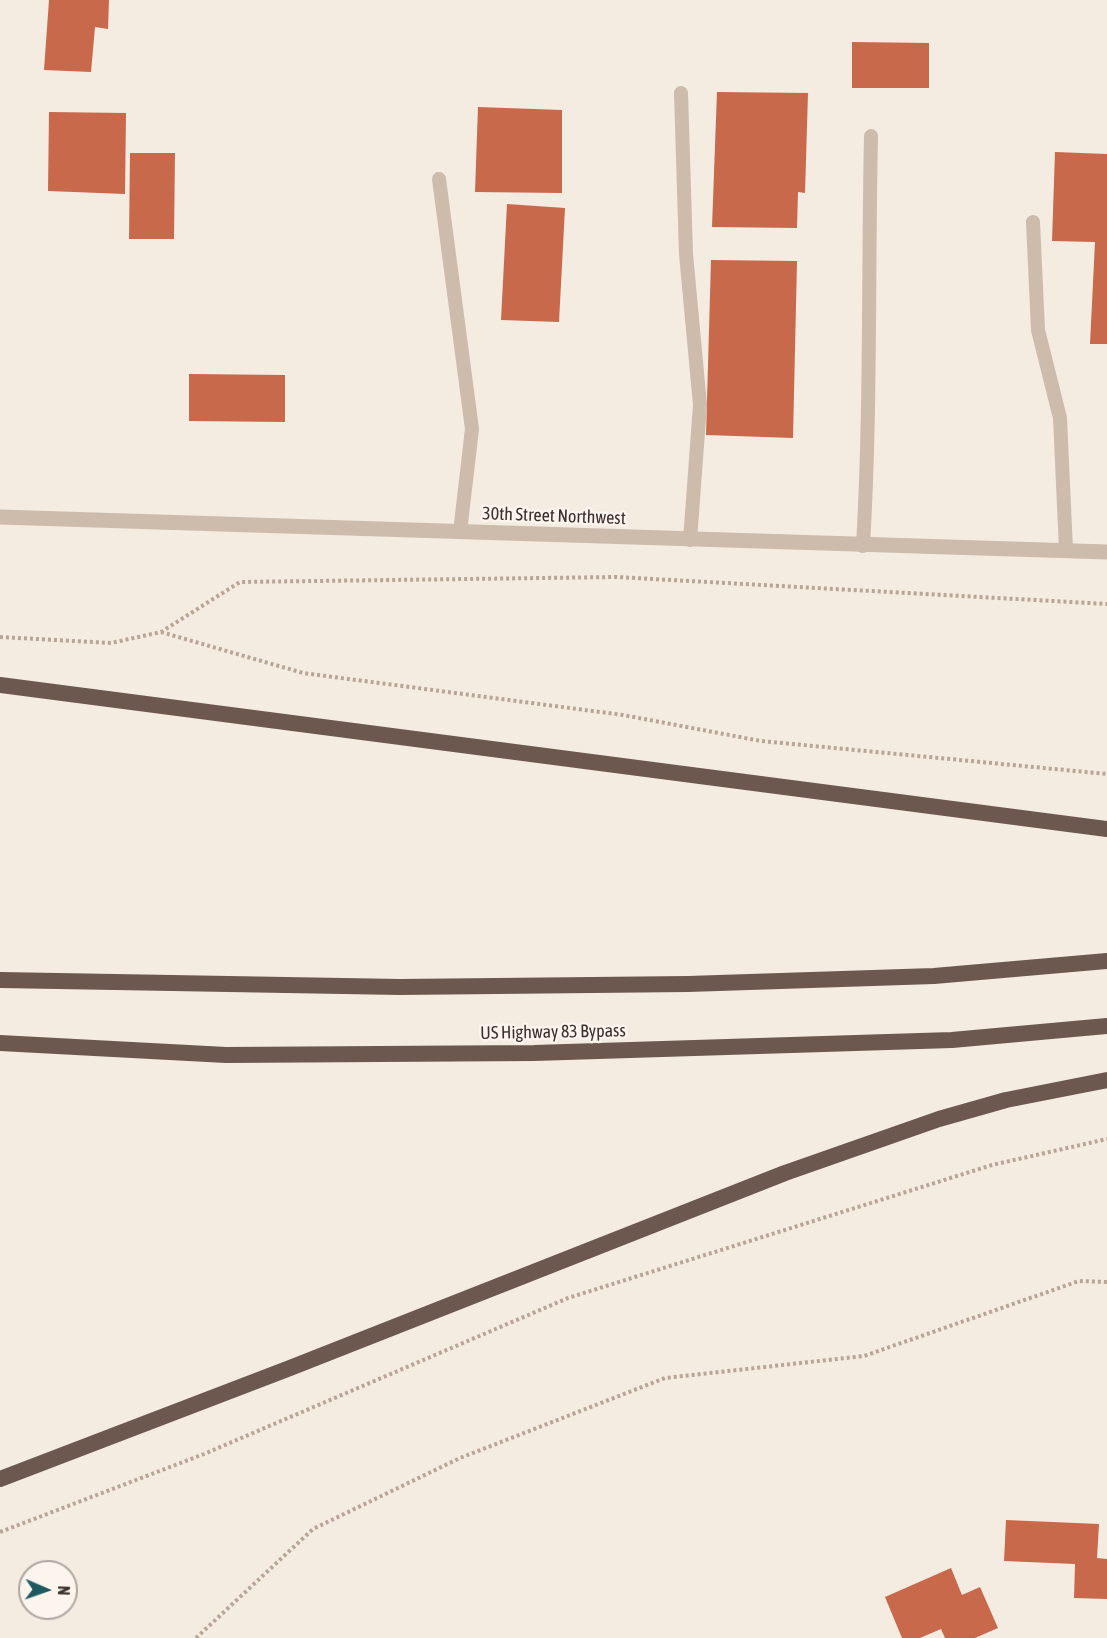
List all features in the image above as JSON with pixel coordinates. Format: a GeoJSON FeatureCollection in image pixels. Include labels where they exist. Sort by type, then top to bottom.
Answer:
{"type":"FeatureCollection","features":[{"type":"Feature","properties":{"kind":"highway"},"geometry":{"type":"LineString","coordinates":[[0,685],[1107,829]]}},
{"type":"Feature","properties":{"kind":"highway"},"geometry":{"type":"LineString","coordinates":[[0,980],[400,987],[688,984],[934,976],[1107,961]]}},
{"type":"Feature","properties":{"kind":"highway","name":"US Highway 83 Bypass"},"geometry":{"type":"LineString","coordinates":[[0,1043],[226,1055],[534,1053],[952,1040],[1107,1026]]}},
{"type":"Feature","properties":{"kind":"highway"},"geometry":{"type":"LineString","coordinates":[[0,1479],[290,1368],[785,1173],[984,1106],[1107,1080]]}},
{"type":"Feature","properties":{"kind":"street","name":"30th Street Northwest"},"geometry":{"type":"LineString","coordinates":[[0,517],[1107,552]]}},
{"type":"Feature","properties":{"kind":"lane"},"geometry":{"type":"LineString","coordinates":[[681,93],[686,254],[700,405],[690,540]]}},
{"type":"Feature","properties":{"kind":"lane"},"geometry":{"type":"LineString","coordinates":[[863,546],[869,440],[867,301],[871,136]]}},
{"type":"Feature","properties":{"kind":"lane"},"geometry":{"type":"LineString","coordinates":[[439,179],[472,429],[460,532]]}},
{"type":"Feature","properties":{"kind":"lane"},"geometry":{"type":"LineString","coordinates":[[1032,222],[1038,330],[1060,418],[1066,550]]}},
{"type":"Feature","properties":{"kind":"path"},"geometry":{"type":"LineString","coordinates":[[0,637],[111,643],[161,632],[240,582],[617,577],[1107,604]]}},
{"type":"Feature","properties":{"kind":"path"},"geometry":{"type":"LineString","coordinates":[[161,632],[303,673],[623,714],[761,741],[1107,774]]}},
{"type":"Feature","properties":{"kind":"path"},"geometry":{"type":"LineString","coordinates":[[0,1532],[204,1454],[568,1298],[993,1165],[1107,1139]]}},
{"type":"Feature","properties":{"kind":"path"},"geometry":{"type":"LineString","coordinates":[[196,1638],[313,1529],[460,1458],[492,1445],[664,1378],[864,1356],[1079,1281],[1107,1282]]}},
{"type":"Feature","properties":{"kind":"building"},"geometry":{"type":"Polygon","coordinates":[[[49,0],[109,0],[108,29],[95,27],[91,72],[44,70],[49,0]]]}},
{"type":"Feature","properties":{"kind":"building"},"geometry":{"type":"Polygon","coordinates":[[[852,42],[929,43],[929,88],[852,88],[852,42]]]}},
{"type":"Feature","properties":{"kind":"building"},"geometry":{"type":"Polygon","coordinates":[[[717,92],[808,93],[805,193],[798,192],[797,228],[712,227],[717,92]]]}},
{"type":"Feature","properties":{"kind":"building"},"geometry":{"type":"Polygon","coordinates":[[[478,107],[562,110],[562,193],[475,192],[478,107]]]}},
{"type":"Feature","properties":{"kind":"building"},"geometry":{"type":"Polygon","coordinates":[[[49,112],[126,113],[125,194],[48,191],[49,112]]]}},
{"type":"Feature","properties":{"kind":"building"},"geometry":{"type":"Polygon","coordinates":[[[1055,152],[1107,154],[1107,344],[1090,344],[1095,242],[1052,241],[1055,152]]]}},
{"type":"Feature","properties":{"kind":"building"},"geometry":{"type":"Polygon","coordinates":[[[130,153],[175,153],[174,239],[129,239],[130,153]]]}},
{"type":"Feature","properties":{"kind":"building"},"geometry":{"type":"Polygon","coordinates":[[[507,204],[565,208],[559,322],[501,320],[507,204]]]}},
{"type":"Feature","properties":{"kind":"building"},"geometry":{"type":"Polygon","coordinates":[[[711,260],[797,261],[793,438],[706,435],[711,260]]]}},
{"type":"Feature","properties":{"kind":"building"},"geometry":{"type":"Polygon","coordinates":[[[189,374],[285,375],[285,422],[189,421],[189,374]]]}},
{"type":"Feature","properties":{"kind":"building"},"geometry":{"type":"Polygon","coordinates":[[[1006,1520],[1099,1524],[1097,1558],[1107,1559],[1107,1599],[1074,1598],[1075,1564],[1004,1561],[1006,1520]]]}},
{"type":"Feature","properties":{"kind":"building"},"geometry":{"type":"Polygon","coordinates":[[[951,1568],[962,1595],[980,1587],[998,1628],[975,1638],[945,1638],[941,1629],[920,1638],[902,1638],[885,1597],[951,1568]]]}}]}
